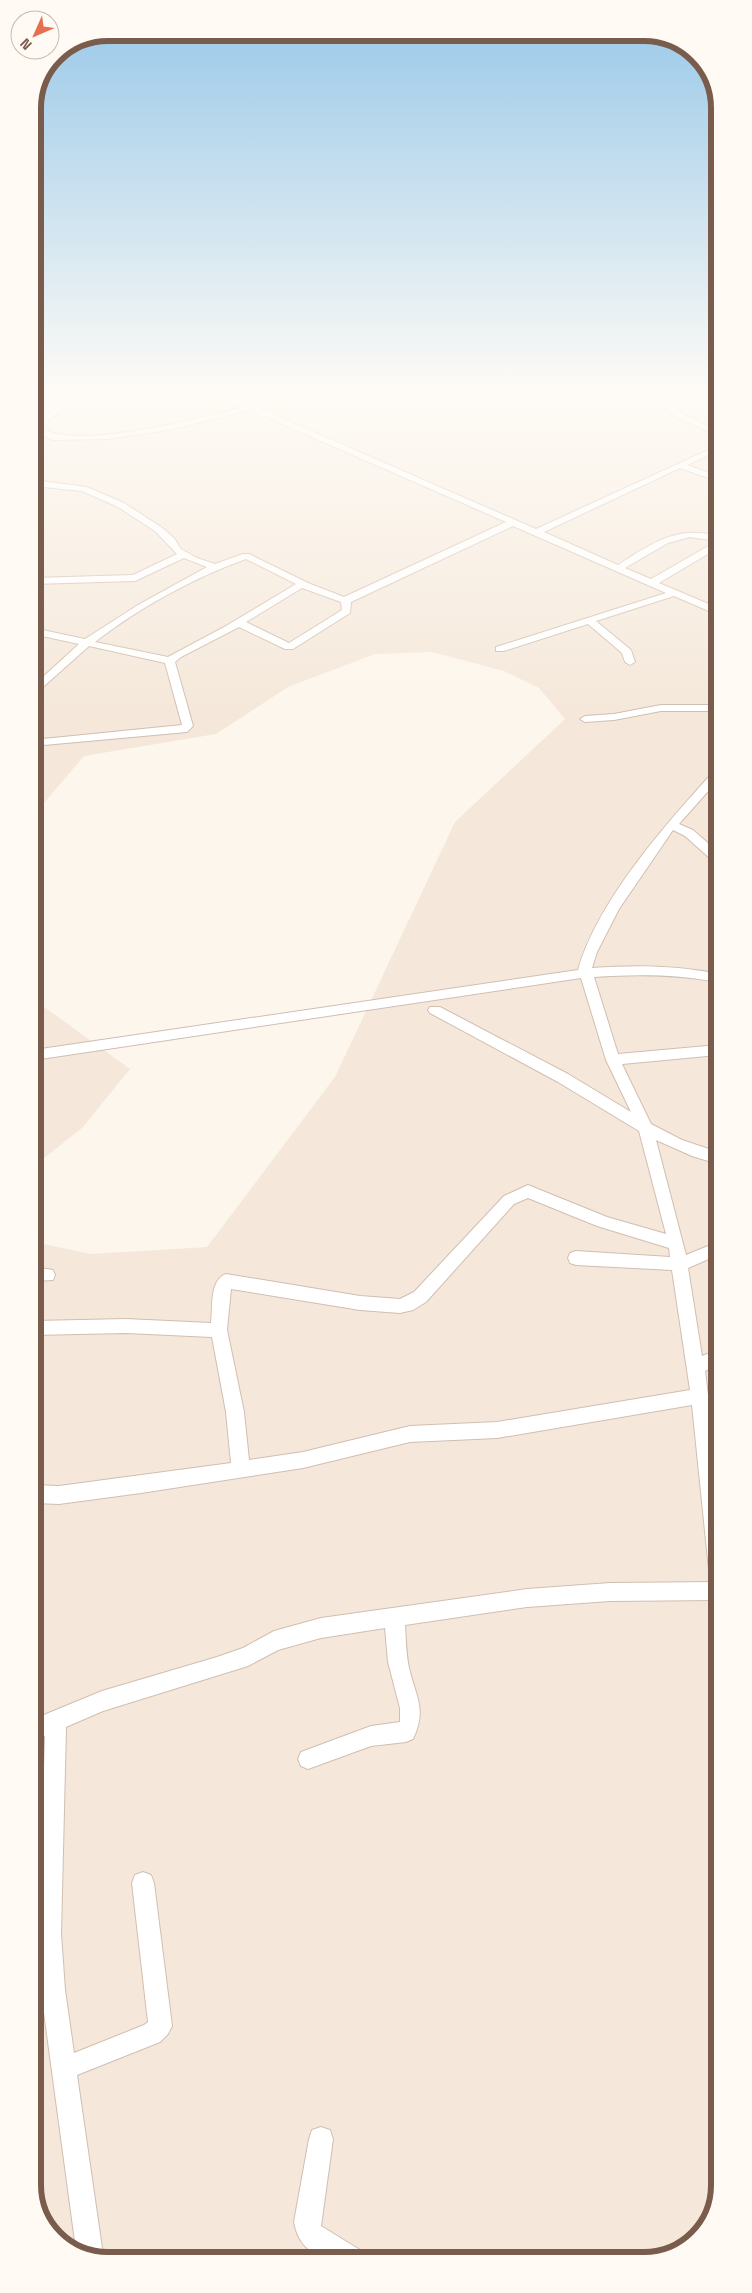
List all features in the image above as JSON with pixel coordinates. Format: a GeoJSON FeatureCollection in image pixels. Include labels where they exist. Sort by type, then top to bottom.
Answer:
{"type":"FeatureCollection","features":[{"type":"Feature","properties":{"kind":"street"},"geometry":{"type":"LineString","coordinates":[[100,497],[121,506],[158,529],[171,540],[183,555],[215,567]]}},
{"type":"Feature","properties":{"kind":"street"},"geometry":{"type":"LineString","coordinates":[[454,497],[711,609]]}},
{"type":"Feature","properties":{"kind":"street"},"geometry":{"type":"LineString","coordinates":[[535,533],[613,497]]}},
{"type":"Feature","properties":{"kind":"street"},"geometry":{"type":"LineString","coordinates":[[41,684],[53,671],[127,614],[215,567],[246,556],[332,598],[346,600],[512,523]]}},
{"type":"Feature","properties":{"kind":"street"},"geometry":{"type":"LineString","coordinates":[[616,569],[677,536],[702,534],[711,537]]}},
{"type":"Feature","properties":{"kind":"street"},"geometry":{"type":"LineString","coordinates":[[651,583],[711,548]]}},
{"type":"Feature","properties":{"kind":"street"},"geometry":{"type":"LineString","coordinates":[[41,581],[135,578],[183,555]]}},
{"type":"Feature","properties":{"kind":"street"},"geometry":{"type":"LineString","coordinates":[[41,633],[170,660],[237,622],[281,594],[304,584]]}},
{"type":"Feature","properties":{"kind":"street"},"geometry":{"type":"LineString","coordinates":[[500,649],[674,593]]}},
{"type":"Feature","properties":{"kind":"street"},"geometry":{"type":"LineString","coordinates":[[237,622],[290,647],[347,611],[346,600]]}},
{"type":"Feature","properties":{"kind":"street"},"geometry":{"type":"LineString","coordinates":[[590,621],[627,652],[630,662]]}},
{"type":"Feature","properties":{"kind":"street"},"geometry":{"type":"LineString","coordinates":[[41,743],[186,728],[188,726],[177,692],[170,660]]}},
{"type":"Feature","properties":{"kind":"street"},"geometry":{"type":"LineString","coordinates":[[585,720],[614,718],[661,708],[711,708]]}},
{"type":"Feature","properties":{"kind":"street"},"geometry":{"type":"LineString","coordinates":[[711,781],[672,825],[612,908],[590,952],[585,975],[613,1060],[645,1127],[676,1244],[711,1454]]}},
{"type":"Feature","properties":{"kind":"street"},"geometry":{"type":"LineString","coordinates":[[672,825],[689,833],[711,853]]}},
{"type":"Feature","properties":{"kind":"street"},"geometry":{"type":"LineString","coordinates":[[41,1054],[394,1001],[585,975],[658,968],[711,977]]}},
{"type":"Feature","properties":{"kind":"street"},"geometry":{"type":"LineString","coordinates":[[435,1010],[563,1079],[671,1142],[711,1156]]}},
{"type":"Feature","properties":{"kind":"street"},"geometry":{"type":"LineString","coordinates":[[613,1060],[711,1051]]}},
{"type":"Feature","properties":{"kind":"street"},"geometry":{"type":"LineString","coordinates":[[241,1470],[235,1412],[219,1330],[222,1285],[226,1281],[344,1301],[407,1305],[420,1297],[509,1200],[528,1191],[603,1222],[676,1244]]}},
{"type":"Feature","properties":{"kind":"street"},"geometry":{"type":"LineString","coordinates":[[576,1258],[680,1264],[711,1251]]}},
{"type":"Feature","properties":{"kind":"street"},"geometry":{"type":"LineString","coordinates":[[41,1328],[126,1326],[219,1330]]}},
{"type":"Feature","properties":{"kind":"street"},"geometry":{"type":"LineString","coordinates":[[695,1366],[711,1360]]}},
{"type":"Feature","properties":{"kind":"street"},"geometry":{"type":"LineString","coordinates":[[41,1494],[60,1495],[241,1470],[303,1460],[410,1434],[505,1429],[700,1396]]}},
{"type":"Feature","properties":{"kind":"street"},"geometry":{"type":"LineString","coordinates":[[41,1727],[102,1701],[248,1656],[274,1641],[321,1628],[527,1598],[610,1592],[711,1592]]}},
{"type":"Feature","properties":{"kind":"street"},"geometry":{"type":"LineString","coordinates":[[308,1759],[371,1736],[406,1732],[410,1726],[411,1708],[399,1667],[394,1616]]}},
{"type":"Feature","properties":{"kind":"street"},"geometry":{"type":"LineString","coordinates":[[56,1721],[50,1934],[53,1990],[89,2249]]}},
{"type":"Feature","properties":{"kind":"street"},"geometry":{"type":"LineString","coordinates":[[65,2068],[152,2034],[160,2026],[143,1883]]}},
{"type":"Feature","properties":{"kind":"street"},"geometry":{"type":"LineString","coordinates":[[321,2139],[307,2222],[309,2234],[340,2252]]}},
{"type":"Feature","properties":{"kind":"shaded area"},"geometry":{"type":"Polygon","coordinates":[[[41,497],[711,497],[711,2185],[707,2206],[697,2226],[673,2245],[644,2252],[104,2252],[83,2247],[64,2235],[46,2210],[41,2185],[41,1243],[91,1254],[207,1247],[335,1077],[455,822],[565,719],[539,688],[504,671],[432,652],[375,654],[288,687],[216,734],[84,756],[41,807],[41,497]]]}},
{"type":"Feature","properties":{"kind":"shaded area"},"geometry":{"type":"Polygon","coordinates":[[[41,1005],[130,1069],[82,1128],[41,1160],[41,1005]]]}}]}
